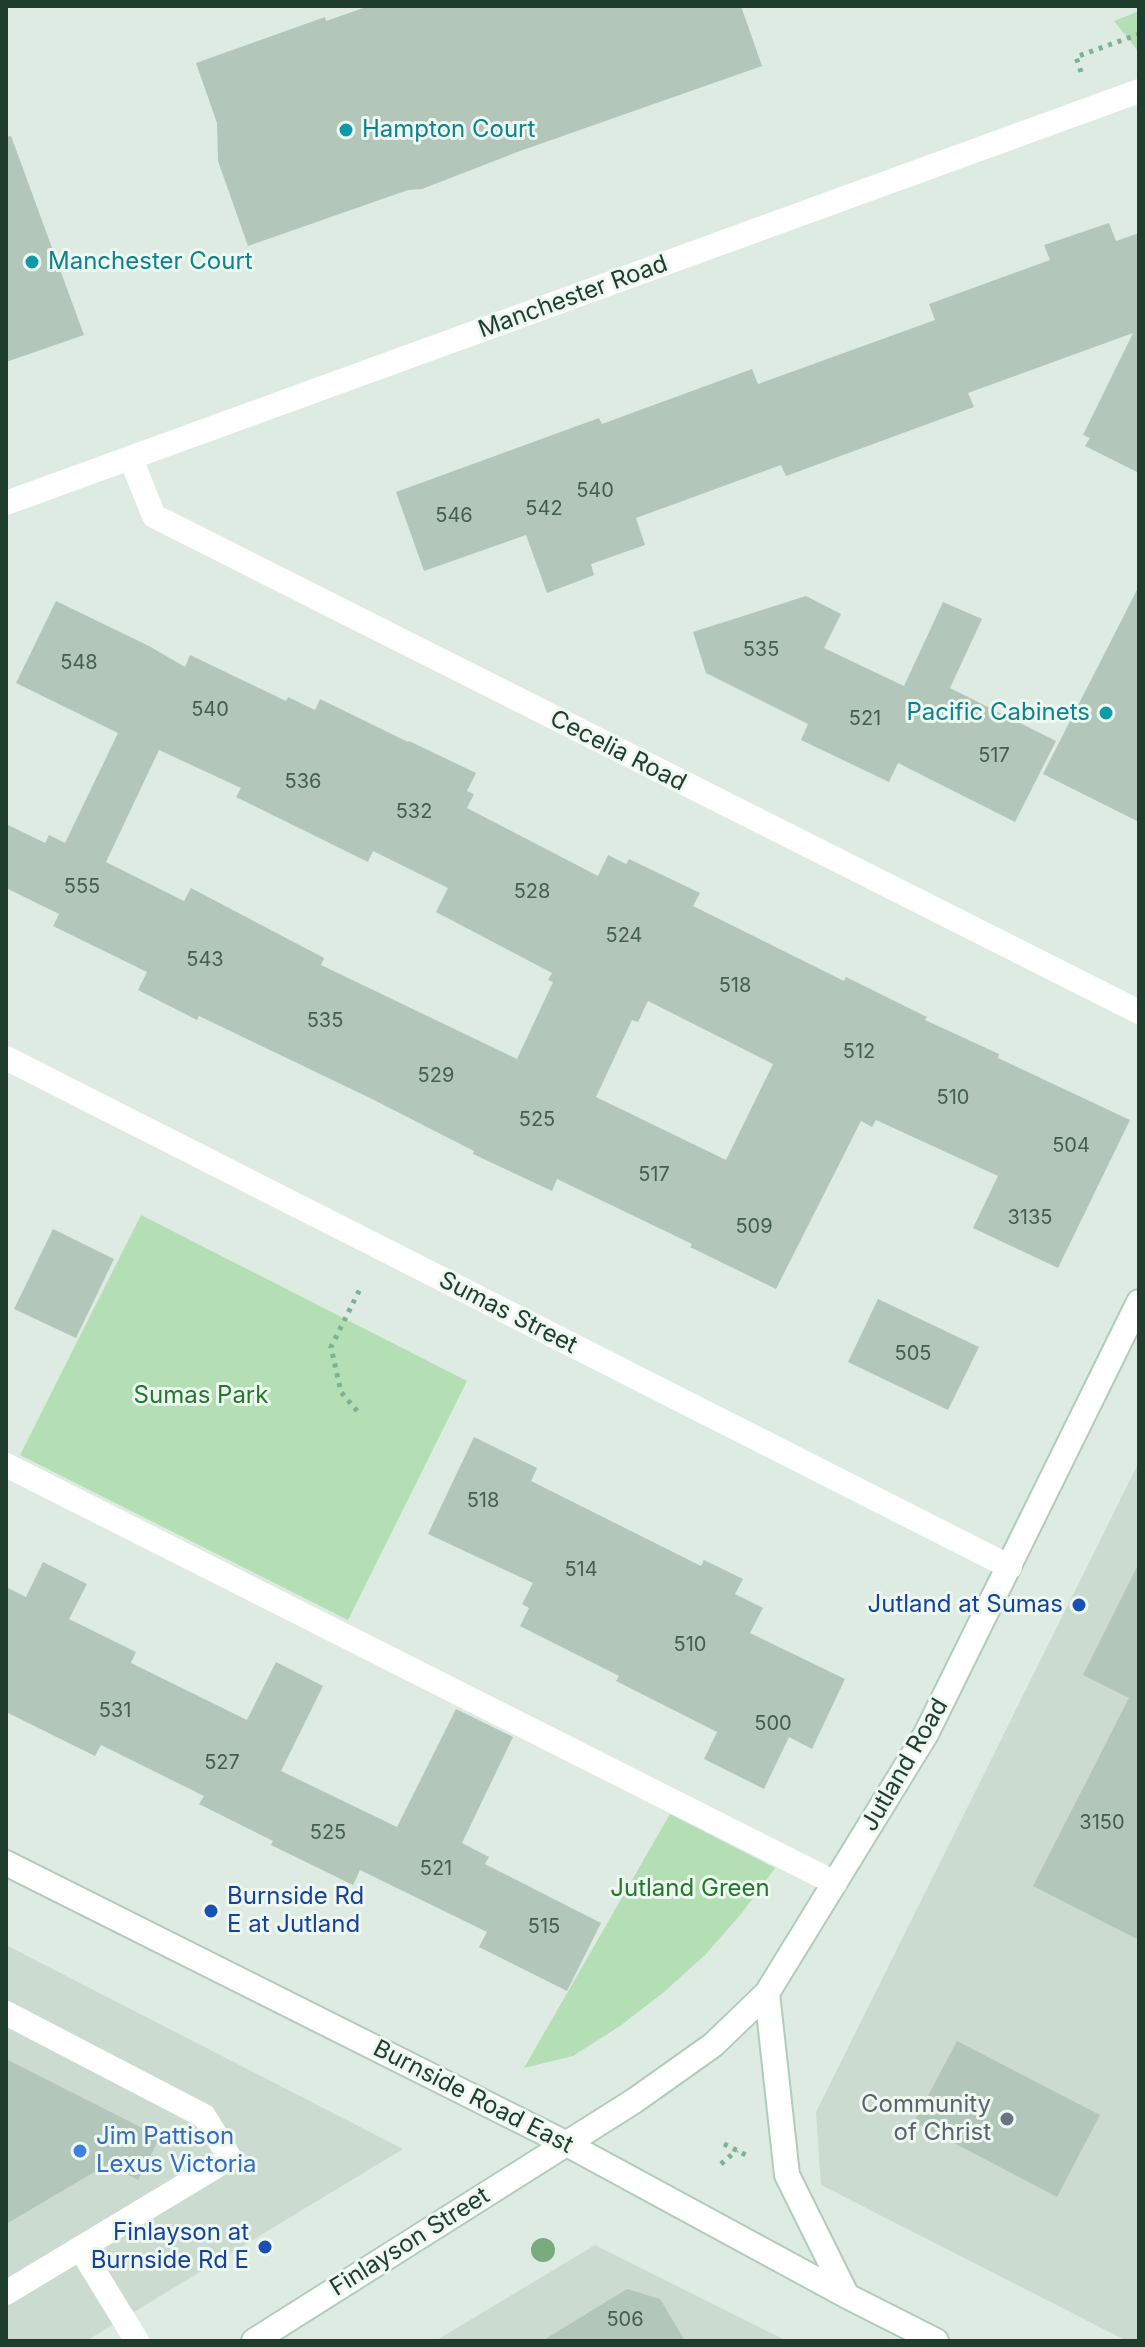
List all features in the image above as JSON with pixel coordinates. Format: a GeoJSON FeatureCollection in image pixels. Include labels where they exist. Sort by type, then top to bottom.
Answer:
{"type":"FeatureCollection","features":[{"type":"Feature","properties":{"kind":"street","name":"Manchester Road"},"geometry":{"type":"LineString","coordinates":[[6,503],[1139,91]]}},
{"type":"Feature","properties":{"kind":"street","name":"Cecelia Road"},"geometry":{"type":"LineString","coordinates":[[131,459],[154,516],[1139,1012]]}},
{"type":"Feature","properties":{"kind":"street","name":"Sumas Street"},"geometry":{"type":"LineString","coordinates":[[6,1058],[1010,1567]]}},
{"type":"Feature","properties":{"kind":"street","name":"Jutland Road"},"geometry":{"type":"LineString","coordinates":[[565,2143],[634,2101],[713,2045],[767,1993],[926,1734],[1139,1302]]}},
{"type":"Feature","properties":{"kind":"street"},"geometry":{"type":"LineString","coordinates":[[6,1465],[835,1883]]}},
{"type":"Feature","properties":{"kind":"street","name":"Burnside Road East"},"geometry":{"type":"LineString","coordinates":[[6,1863],[565,2143],[936,2341]]}},
{"type":"Feature","properties":{"kind":"street"},"geometry":{"type":"LineString","coordinates":[[767,1993],[787,2175],[847,2296]]}},
{"type":"Feature","properties":{"kind":"street"},"geometry":{"type":"LineString","coordinates":[[6,2013],[204,2116],[230,2158],[6,2293]]}},
{"type":"Feature","properties":{"kind":"street","name":"Finlayson Street"},"geometry":{"type":"LineString","coordinates":[[254,2341],[565,2143]]}},
{"type":"Feature","properties":{"kind":"street"},"geometry":{"type":"LineString","coordinates":[[80,2248],[137,2341]]}},
{"type":"Feature","properties":{"kind":"path"},"geometry":{"type":"LineString","coordinates":[[1076,57],[1139,34]]}},
{"type":"Feature","properties":{"kind":"path"},"geometry":{"type":"LineString","coordinates":[[357,1411],[341,1392],[331,1347],[360,1289]]}},
{"type":"Feature","properties":{"kind":"path"},"geometry":{"type":"LineString","coordinates":[[721,2164],[737,2150]]}},
{"type":"Feature","properties":{"kind":"shaded area"},"geometry":{"type":"Polygon","coordinates":[[[1139,1462],[1139,2341],[1127,2341],[821,2185],[816,2112],[1139,1462]]]}},
{"type":"Feature","properties":{"kind":"shaded area"},"geometry":{"type":"Polygon","coordinates":[[[6,1945],[403,2149],[86,2341],[6,2341],[6,1945]]]}},
{"type":"Feature","properties":{"kind":"shaded area"},"geometry":{"type":"Polygon","coordinates":[[[595,2245],[787,2341],[435,2341],[595,2245]]]}},
{"type":"Feature","properties":{"kind":"green space"},"geometry":{"type":"Polygon","coordinates":[[[1139,11],[1139,52],[1114,21],[1139,11]]]}},
{"type":"Feature","properties":{"kind":"green space","name":"Sumas Park"},"geometry":{"type":"Polygon","coordinates":[[[141,1215],[467,1381],[348,1620],[20,1455],[141,1215]]]}},
{"type":"Feature","properties":{"kind":"green space","name":"Jutland Green"},"geometry":{"type":"Polygon","coordinates":[[[670,1814],[775,1868],[742,1913],[705,1955],[664,1992],[620,2026],[573,2056],[524,2068],[670,1814]]]}},
{"type":"Feature","properties":{"kind":"building","name":"Hampton Court"},"geometry":{"type":"Polygon","coordinates":[[[369,6],[741,6],[762,66],[422,189],[408,190],[248,246],[218,161],[217,123],[196,63],[325,17],[326,21],[369,6]]]}},
{"type":"Feature","properties":{"kind":"building","name":"Manchester Court"},"geometry":{"type":"Polygon","coordinates":[[[11,136],[84,335],[6,362],[6,137],[11,136]]]}},
{"type":"Feature","properties":{"kind":"building"},"geometry":{"type":"Polygon","coordinates":[[[1109,223],[1116,241],[1139,233],[1139,473],[1085,446],[1090,438],[1083,435],[1133,333],[968,393],[974,407],[786,476],[781,465],[636,518],[645,545],[591,564],[594,575],[547,593],[526,535],[424,571],[396,492],[599,418],[602,424],[752,369],[758,384],[935,320],[929,304],[1050,260],[1044,245],[1109,223]]]}},
{"type":"Feature","properties":{"kind":"building","name":"Pacific Cabinets"},"geometry":{"type":"Polygon","coordinates":[[[1139,586],[1139,822],[1043,774],[1139,586]]]}},
{"type":"Feature","properties":{"kind":"building"},"geometry":{"type":"Polygon","coordinates":[[[806,596],[841,614],[824,648],[904,686],[943,602],[982,619],[950,688],[1056,741],[1015,822],[898,763],[889,782],[801,740],[808,724],[706,673],[693,632],[806,596]]]}},
{"type":"Feature","properties":{"kind":"building"},"geometry":{"type":"Polygon","coordinates":[[[56,601],[185,667],[190,655],[286,701],[288,697],[315,710],[320,699],[476,773],[467,791],[474,794],[467,808],[598,876],[608,855],[626,864],[629,859],[700,893],[693,906],[844,981],[846,977],[927,1017],[925,1020],[999,1054],[998,1058],[1130,1120],[1058,1268],[973,1228],[998,1176],[876,1120],[872,1127],[861,1121],[776,1289],[690,1247],[692,1244],[557,1179],[552,1191],[473,1154],[474,1151],[370,1098],[199,1016],[197,1020],[138,990],[147,972],[53,926],[59,914],[6,888],[6,824],[45,843],[49,835],[65,843],[118,733],[16,683],[56,601]],[[159,750],[106,862],[184,901],[191,888],[324,958],[321,965],[517,1059],[553,982],[548,980],[552,973],[436,912],[448,888],[373,851],[368,862],[236,797],[241,788],[159,750]],[[648,1001],[638,1022],[632,1020],[596,1097],[726,1160],[773,1064],[648,1001]]]}},
{"type":"Feature","properties":{"kind":"building"},"geometry":{"type":"Polygon","coordinates":[[[53,1229],[114,1259],[76,1338],[14,1309],[53,1229]]]}},
{"type":"Feature","properties":{"kind":"building"},"geometry":{"type":"Polygon","coordinates":[[[878,1299],[979,1347],[948,1410],[848,1362],[878,1299]]]}},
{"type":"Feature","properties":{"kind":"building"},"geometry":{"type":"Polygon","coordinates":[[[474,1437],[537,1468],[531,1481],[701,1566],[704,1560],[743,1579],[735,1594],[763,1608],[750,1633],[845,1679],[812,1749],[789,1737],[764,1789],[704,1759],[717,1732],[616,1681],[619,1676],[520,1626],[529,1608],[522,1604],[533,1583],[428,1534],[474,1437]]]}},
{"type":"Feature","properties":{"kind":"building"},"geometry":{"type":"Polygon","coordinates":[[[43,1562],[87,1584],[69,1619],[136,1652],[131,1663],[247,1720],[276,1662],[323,1686],[281,1771],[397,1827],[456,1709],[513,1737],[462,1843],[489,1857],[485,1864],[601,1923],[567,1991],[479,1947],[487,1932],[360,1870],[353,1885],[271,1845],[273,1841],[199,1804],[204,1796],[101,1745],[95,1756],[6,1712],[6,1587],[26,1597],[43,1562]]]}},
{"type":"Feature","properties":{"kind":"building"},"geometry":{"type":"Polygon","coordinates":[[[1139,1563],[1139,1940],[1033,1886],[1129,1698],[1083,1675],[1139,1563]]]}},
{"type":"Feature","properties":{"kind":"building","name":"Community of Christ"},"geometry":{"type":"Polygon","coordinates":[[[957,2041],[1100,2115],[1057,2197],[914,2122],[957,2041]]]}},
{"type":"Feature","properties":{"kind":"building","name":"Jim Pattison Lexus Victoria"},"geometry":{"type":"Polygon","coordinates":[[[6,2059],[160,2137],[138,2180],[108,2164],[6,2224],[6,2059]]]}},
{"type":"Feature","properties":{"kind":"building"},"geometry":{"type":"Polygon","coordinates":[[[627,2289],[660,2299],[685,2341],[542,2341],[627,2289]]]}},
{"type":"Feature","properties":{"kind":"place","name":"Hampton Court"},"geometry":{"type":"Point","coordinates":[346,130]}},
{"type":"Feature","properties":{"kind":"place","name":"Manchester Court"},"geometry":{"type":"Point","coordinates":[32,262]}},
{"type":"Feature","properties":{"kind":"place","name":"Pacific Cabinets"},"geometry":{"type":"Point","coordinates":[1106,713]}},
{"type":"Feature","properties":{"kind":"place","name":"Jutland at Sumas"},"geometry":{"type":"Point","coordinates":[1079,1605]}},
{"type":"Feature","properties":{"kind":"place","name":"Burnside Rd E at Jutland"},"geometry":{"type":"Point","coordinates":[211,1911]}},
{"type":"Feature","properties":{"kind":"place","name":"Community of Christ"},"geometry":{"type":"Point","coordinates":[1007,2119]}},
{"type":"Feature","properties":{"kind":"place","name":"Jim Pattison Lexus Victoria"},"geometry":{"type":"Point","coordinates":[80,2151]}},
{"type":"Feature","properties":{"kind":"place","name":"Finlayson at Burnside Rd E"},"geometry":{"type":"Point","coordinates":[265,2247]}}]}
